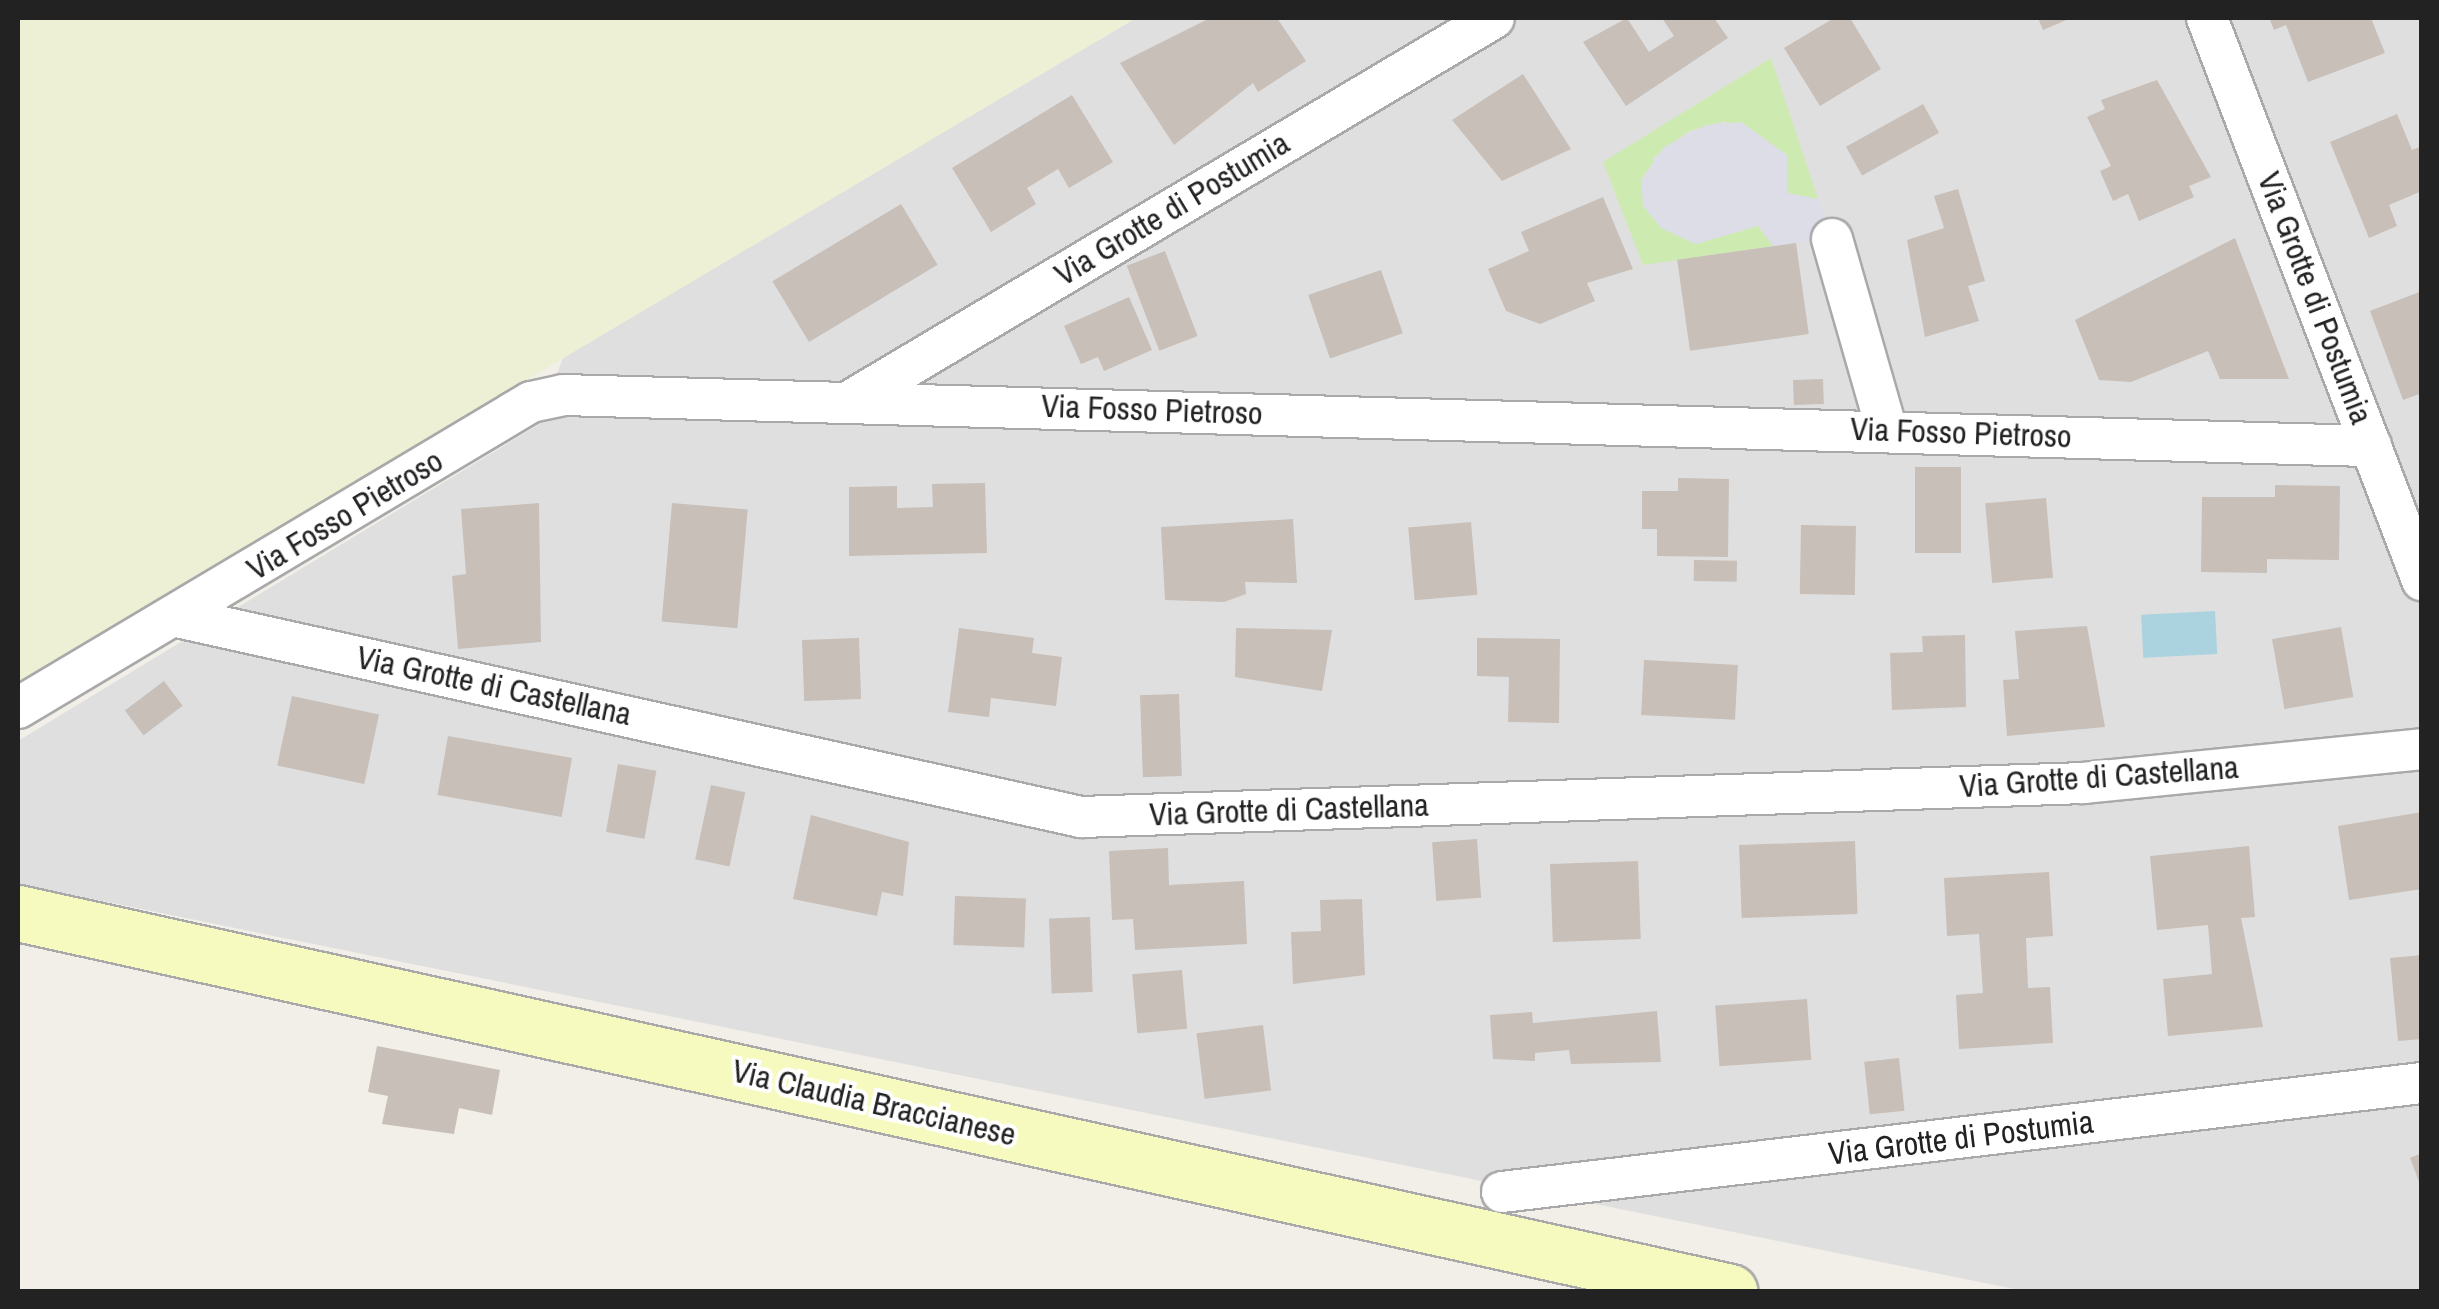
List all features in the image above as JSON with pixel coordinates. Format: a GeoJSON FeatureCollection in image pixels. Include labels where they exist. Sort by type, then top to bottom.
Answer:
{"type":"FeatureCollection","features":[{"type":"Feature","properties":{"kind":"main road","name":"Via Claudia Braccianese"},"geometry":{"type":"LineString","coordinates":[[18,913],[1730,1292]]}},
{"type":"Feature","properties":{"kind":"street","name":"Via Grotte di Postumia"},"geometry":{"type":"LineString","coordinates":[[850,401],[1494,18]]}},
{"type":"Feature","properties":{"kind":"street","name":"Via Grotte di Postumia"},"geometry":{"type":"LineString","coordinates":[[2207,18],[2422,580]]}},
{"type":"Feature","properties":{"kind":"street"},"geometry":{"type":"LineString","coordinates":[[1832,239],[1887,431]]}},
{"type":"Feature","properties":{"kind":"street","name":"Via Fosso Pietroso"},"geometry":{"type":"LineString","coordinates":[[18,708],[546,397],[850,401],[2371,446]]}},
{"type":"Feature","properties":{"kind":"street","name":"Via Grotte di Castellana"},"geometry":{"type":"LineString","coordinates":[[177,616],[1080,816],[2083,783],[2422,749]]}},
{"type":"Feature","properties":{"kind":"street","name":"Via Grotte di Postumia"},"geometry":{"type":"LineString","coordinates":[[1502,1192],[2422,1084]]}},
{"type":"Feature","properties":{"kind":"shaded area"},"geometry":{"type":"Polygon","coordinates":[[[1136,18],[2421,18],[2421,1291],[2024,1291],[18,884],[18,741],[538,425],[564,355],[1136,18]]]}},
{"type":"Feature","properties":{"kind":"shaded area"},"geometry":{"type":"Polygon","coordinates":[[[1741,122],[1787,155],[1787,193],[1818,199],[1826,221],[1809,242],[1773,246],[1758,226],[1696,244],[1661,228],[1643,206],[1641,180],[1664,147],[1706,125],[1741,122]]]}},
{"type":"Feature","properties":{"kind":"green space"},"geometry":{"type":"Polygon","coordinates":[[[18,18],[1136,18],[18,682],[18,18]]]}},
{"type":"Feature","properties":{"kind":"green space"},"geometry":{"type":"Polygon","coordinates":[[[1771,58],[1818,199],[1786,193],[1725,121],[1689,131],[1653,158],[1661,228],[1696,244],[1758,225],[1773,246],[1643,265],[1603,162],[1771,58]]]}},
{"type":"Feature","properties":{"kind":"water"},"geometry":{"type":"Polygon","coordinates":[[[2215,611],[2217,654],[2143,658],[2141,615],[2215,611]]]}},
{"type":"Feature","properties":{"kind":"building"},"geometry":{"type":"Polygon","coordinates":[[[1210,18],[1277,18],[1306,61],[1258,92],[1253,83],[1174,145],[1120,63],[1210,18]]]}},
{"type":"Feature","properties":{"kind":"building"},"geometry":{"type":"Polygon","coordinates":[[[1627,18],[1649,52],[1674,36],[1662,18],[1714,18],[1728,38],[1626,106],[1583,42],[1627,18]]]}},
{"type":"Feature","properties":{"kind":"building"},"geometry":{"type":"Polygon","coordinates":[[[1834,18],[1850,18],[1881,69],[1820,106],[1784,48],[1834,18]]]}},
{"type":"Feature","properties":{"kind":"building"},"geometry":{"type":"Polygon","coordinates":[[[2038,18],[2071,18],[2043,30],[2038,18]]]}},
{"type":"Feature","properties":{"kind":"building"},"geometry":{"type":"Polygon","coordinates":[[[2269,18],[2371,18],[2385,53],[2308,82],[2286,25],[2274,30],[2269,18]]]}},
{"type":"Feature","properties":{"kind":"building"},"geometry":{"type":"Polygon","coordinates":[[[1523,74],[1571,149],[1502,181],[1452,120],[1523,74]]]}},
{"type":"Feature","properties":{"kind":"building"},"geometry":{"type":"Polygon","coordinates":[[[2157,80],[2211,177],[2189,186],[2194,197],[2139,221],[2128,194],[2113,201],[2100,171],[2111,166],[2087,117],[2105,109],[2101,100],[2157,80]]]}},
{"type":"Feature","properties":{"kind":"building"},"geometry":{"type":"Polygon","coordinates":[[[1072,95],[1113,162],[1069,188],[1058,169],[1027,188],[1036,204],[991,232],[952,168],[1072,95]]]}},
{"type":"Feature","properties":{"kind":"building"},"geometry":{"type":"Polygon","coordinates":[[[1923,104],[1939,133],[1862,176],[1846,147],[1923,104]]]}},
{"type":"Feature","properties":{"kind":"building"},"geometry":{"type":"Polygon","coordinates":[[[2397,114],[2412,150],[2422,146],[2422,191],[2389,205],[2397,226],[2369,238],[2330,142],[2397,114]]]}},
{"type":"Feature","properties":{"kind":"building"},"geometry":{"type":"Polygon","coordinates":[[[1958,189],[1985,281],[1968,286],[1979,321],[1925,337],[1907,240],[1944,228],[1934,196],[1958,189]]]}},
{"type":"Feature","properties":{"kind":"building"},"geometry":{"type":"Polygon","coordinates":[[[1603,197],[1633,269],[1587,283],[1595,301],[1540,324],[1506,311],[1488,269],[1529,251],[1521,232],[1603,197]]]}},
{"type":"Feature","properties":{"kind":"building"},"geometry":{"type":"Polygon","coordinates":[[[901,204],[938,265],[809,342],[772,281],[901,204]]]}},
{"type":"Feature","properties":{"kind":"building"},"geometry":{"type":"Polygon","coordinates":[[[2235,238],[2289,379],[2220,379],[2208,351],[2131,382],[2099,380],[2075,320],[2235,238]]]}},
{"type":"Feature","properties":{"kind":"building"},"geometry":{"type":"Polygon","coordinates":[[[1796,243],[1809,334],[1690,351],[1677,260],[1796,243]]]}},
{"type":"Feature","properties":{"kind":"building"},"geometry":{"type":"Polygon","coordinates":[[[1165,251],[1198,336],[1159,351],[1127,266],[1165,251]]]}},
{"type":"Feature","properties":{"kind":"building"},"geometry":{"type":"Polygon","coordinates":[[[1381,270],[1403,333],[1330,358],[1308,295],[1381,270]]]}},
{"type":"Feature","properties":{"kind":"building"},"geometry":{"type":"Polygon","coordinates":[[[2422,291],[2422,393],[2403,400],[2370,311],[2422,291]]]}},
{"type":"Feature","properties":{"kind":"building"},"geometry":{"type":"Polygon","coordinates":[[[1129,297],[1152,350],[1104,371],[1098,357],[1081,364],[1064,326],[1129,297]]]}},
{"type":"Feature","properties":{"kind":"building"},"geometry":{"type":"Polygon","coordinates":[[[1823,379],[1824,404],[1794,405],[1793,380],[1823,379]]]}},
{"type":"Feature","properties":{"kind":"building"},"geometry":{"type":"Polygon","coordinates":[[[1915,467],[1961,467],[1961,553],[1915,553],[1915,467]]]}},
{"type":"Feature","properties":{"kind":"building"},"geometry":{"type":"Polygon","coordinates":[[[1678,478],[1729,479],[1728,557],[1657,556],[1657,529],[1642,529],[1642,491],[1678,491],[1678,478]]]}},
{"type":"Feature","properties":{"kind":"building"},"geometry":{"type":"Polygon","coordinates":[[[985,483],[987,553],[849,556],[849,487],[897,486],[897,508],[933,507],[932,484],[985,483]]]}},
{"type":"Feature","properties":{"kind":"building"},"geometry":{"type":"Polygon","coordinates":[[[2275,485],[2340,486],[2339,560],[2267,559],[2267,573],[2201,572],[2202,497],[2275,497],[2275,485]]]}},
{"type":"Feature","properties":{"kind":"building"},"geometry":{"type":"Polygon","coordinates":[[[2046,498],[2053,578],[1992,583],[1985,503],[2046,498]]]}},
{"type":"Feature","properties":{"kind":"building"},"geometry":{"type":"Polygon","coordinates":[[[539,503],[541,642],[458,649],[452,576],[466,574],[461,509],[539,503]]]}},
{"type":"Feature","properties":{"kind":"building"},"geometry":{"type":"Polygon","coordinates":[[[672,503],[748,510],[737,628],[662,622],[672,503]]]}},
{"type":"Feature","properties":{"kind":"building"},"geometry":{"type":"Polygon","coordinates":[[[1293,519],[1297,583],[1245,582],[1246,594],[1224,602],[1165,600],[1161,527],[1293,519]]]}},
{"type":"Feature","properties":{"kind":"building"},"geometry":{"type":"Polygon","coordinates":[[[1471,522],[1477,595],[1415,600],[1408,527],[1471,522]]]}},
{"type":"Feature","properties":{"kind":"building"},"geometry":{"type":"Polygon","coordinates":[[[1801,525],[1856,526],[1855,595],[1800,594],[1801,525]]]}},
{"type":"Feature","properties":{"kind":"building"},"geometry":{"type":"Polygon","coordinates":[[[1694,560],[1737,561],[1737,582],[1694,581],[1694,560]]]}},
{"type":"Feature","properties":{"kind":"building"},"geometry":{"type":"Polygon","coordinates":[[[2087,626],[2105,727],[2007,736],[2003,680],[2019,679],[2015,631],[2087,626]]]}},
{"type":"Feature","properties":{"kind":"building"},"geometry":{"type":"Polygon","coordinates":[[[2341,627],[2353,697],[2284,709],[2272,639],[2341,627]]]}},
{"type":"Feature","properties":{"kind":"building"},"geometry":{"type":"Polygon","coordinates":[[[959,628],[1034,638],[1032,653],[1062,657],[1056,706],[991,698],[989,717],[948,712],[959,628]]]}},
{"type":"Feature","properties":{"kind":"building"},"geometry":{"type":"Polygon","coordinates":[[[1236,628],[1332,630],[1322,691],[1235,677],[1236,628]]]}},
{"type":"Feature","properties":{"kind":"building"},"geometry":{"type":"Polygon","coordinates":[[[1965,635],[1966,707],[1892,710],[1890,653],[1923,652],[1922,636],[1965,635]]]}},
{"type":"Feature","properties":{"kind":"building"},"geometry":{"type":"Polygon","coordinates":[[[859,638],[861,699],[804,701],[802,640],[859,638]]]}},
{"type":"Feature","properties":{"kind":"building"},"geometry":{"type":"Polygon","coordinates":[[[1477,638],[1560,639],[1559,723],[1508,722],[1509,677],[1477,676],[1477,638]]]}},
{"type":"Feature","properties":{"kind":"building"},"geometry":{"type":"Polygon","coordinates":[[[1644,660],[1738,665],[1735,720],[1641,715],[1644,660]]]}},
{"type":"Feature","properties":{"kind":"building"},"geometry":{"type":"Polygon","coordinates":[[[164,681],[183,706],[144,735],[125,710],[164,681]]]}},
{"type":"Feature","properties":{"kind":"building"},"geometry":{"type":"Polygon","coordinates":[[[1179,694],[1182,776],[1143,777],[1140,695],[1179,694]]]}},
{"type":"Feature","properties":{"kind":"building"},"geometry":{"type":"Polygon","coordinates":[[[292,696],[379,715],[364,784],[277,765],[292,696]]]}},
{"type":"Feature","properties":{"kind":"building"},"geometry":{"type":"Polygon","coordinates":[[[448,736],[572,758],[562,817],[438,795],[448,736]]]}},
{"type":"Feature","properties":{"kind":"building"},"geometry":{"type":"Polygon","coordinates":[[[618,764],[656,771],[644,839],[606,832],[618,764]]]}},
{"type":"Feature","properties":{"kind":"building"},"geometry":{"type":"Polygon","coordinates":[[[711,785],[745,792],[729,867],[695,859],[711,785]]]}},
{"type":"Feature","properties":{"kind":"building"},"geometry":{"type":"Polygon","coordinates":[[[2422,812],[2422,889],[2349,900],[2338,826],[2422,812]]]}},
{"type":"Feature","properties":{"kind":"building"},"geometry":{"type":"Polygon","coordinates":[[[811,815],[909,842],[903,896],[882,892],[877,916],[793,899],[811,815]]]}},
{"type":"Feature","properties":{"kind":"building"},"geometry":{"type":"Polygon","coordinates":[[[1477,839],[1481,898],[1436,901],[1432,842],[1477,839]]]}},
{"type":"Feature","properties":{"kind":"building"},"geometry":{"type":"Polygon","coordinates":[[[1855,841],[1858,914],[1742,918],[1739,845],[1855,841]]]}},
{"type":"Feature","properties":{"kind":"building"},"geometry":{"type":"Polygon","coordinates":[[[2249,846],[2255,917],[2241,918],[2263,1027],[2168,1036],[2163,979],[2212,974],[2208,925],[2157,930],[2150,856],[2249,846]]]}},
{"type":"Feature","properties":{"kind":"building"},"geometry":{"type":"Polygon","coordinates":[[[1168,848],[1169,885],[1244,881],[1247,944],[1135,950],[1133,919],[1112,920],[1109,851],[1168,848]]]}},
{"type":"Feature","properties":{"kind":"building"},"geometry":{"type":"Polygon","coordinates":[[[1638,861],[1641,939],[1553,942],[1550,864],[1638,861]]]}},
{"type":"Feature","properties":{"kind":"building"},"geometry":{"type":"Polygon","coordinates":[[[2049,872],[2053,936],[2026,938],[2028,988],[2050,987],[2053,1043],[1959,1049],[1956,995],[1983,993],[1979,934],[1947,936],[1944,878],[2049,872]]]}},
{"type":"Feature","properties":{"kind":"building"},"geometry":{"type":"Polygon","coordinates":[[[955,896],[1026,898],[1024,947],[953,945],[955,896]]]}},
{"type":"Feature","properties":{"kind":"building"},"geometry":{"type":"Polygon","coordinates":[[[1362,899],[1365,975],[1293,984],[1291,932],[1321,931],[1320,900],[1362,899]]]}},
{"type":"Feature","properties":{"kind":"building"},"geometry":{"type":"Polygon","coordinates":[[[1090,917],[1093,992],[1052,993],[1049,918],[1090,917]]]}},
{"type":"Feature","properties":{"kind":"building"},"geometry":{"type":"Polygon","coordinates":[[[2422,955],[2422,1039],[2398,1041],[2390,958],[2422,955]]]}},
{"type":"Feature","properties":{"kind":"building"},"geometry":{"type":"Polygon","coordinates":[[[1182,970],[1187,1029],[1137,1033],[1132,974],[1182,970]]]}},
{"type":"Feature","properties":{"kind":"building"},"geometry":{"type":"Polygon","coordinates":[[[1807,999],[1811,1060],[1719,1066],[1715,1005],[1807,999]]]}},
{"type":"Feature","properties":{"kind":"building"},"geometry":{"type":"Polygon","coordinates":[[[1657,1011],[1661,1062],[1571,1064],[1569,1050],[1535,1053],[1535,1061],[1493,1059],[1490,1015],[1532,1012],[1533,1023],[1657,1011]]]}},
{"type":"Feature","properties":{"kind":"building"},"geometry":{"type":"Polygon","coordinates":[[[1263,1025],[1271,1091],[1205,1099],[1196,1033],[1263,1025]]]}},
{"type":"Feature","properties":{"kind":"building"},"geometry":{"type":"Polygon","coordinates":[[[377,1046],[500,1070],[492,1115],[459,1108],[454,1134],[382,1124],[388,1096],[368,1092],[377,1046]]]}},
{"type":"Feature","properties":{"kind":"building"},"geometry":{"type":"Polygon","coordinates":[[[1899,1058],[1905,1111],[1870,1114],[1864,1062],[1899,1058]]]}},
{"type":"Feature","properties":{"kind":"building"},"geometry":{"type":"Polygon","coordinates":[[[2422,1153],[2422,1187],[2421,1187],[2410,1158],[2422,1153]]]}}]}
